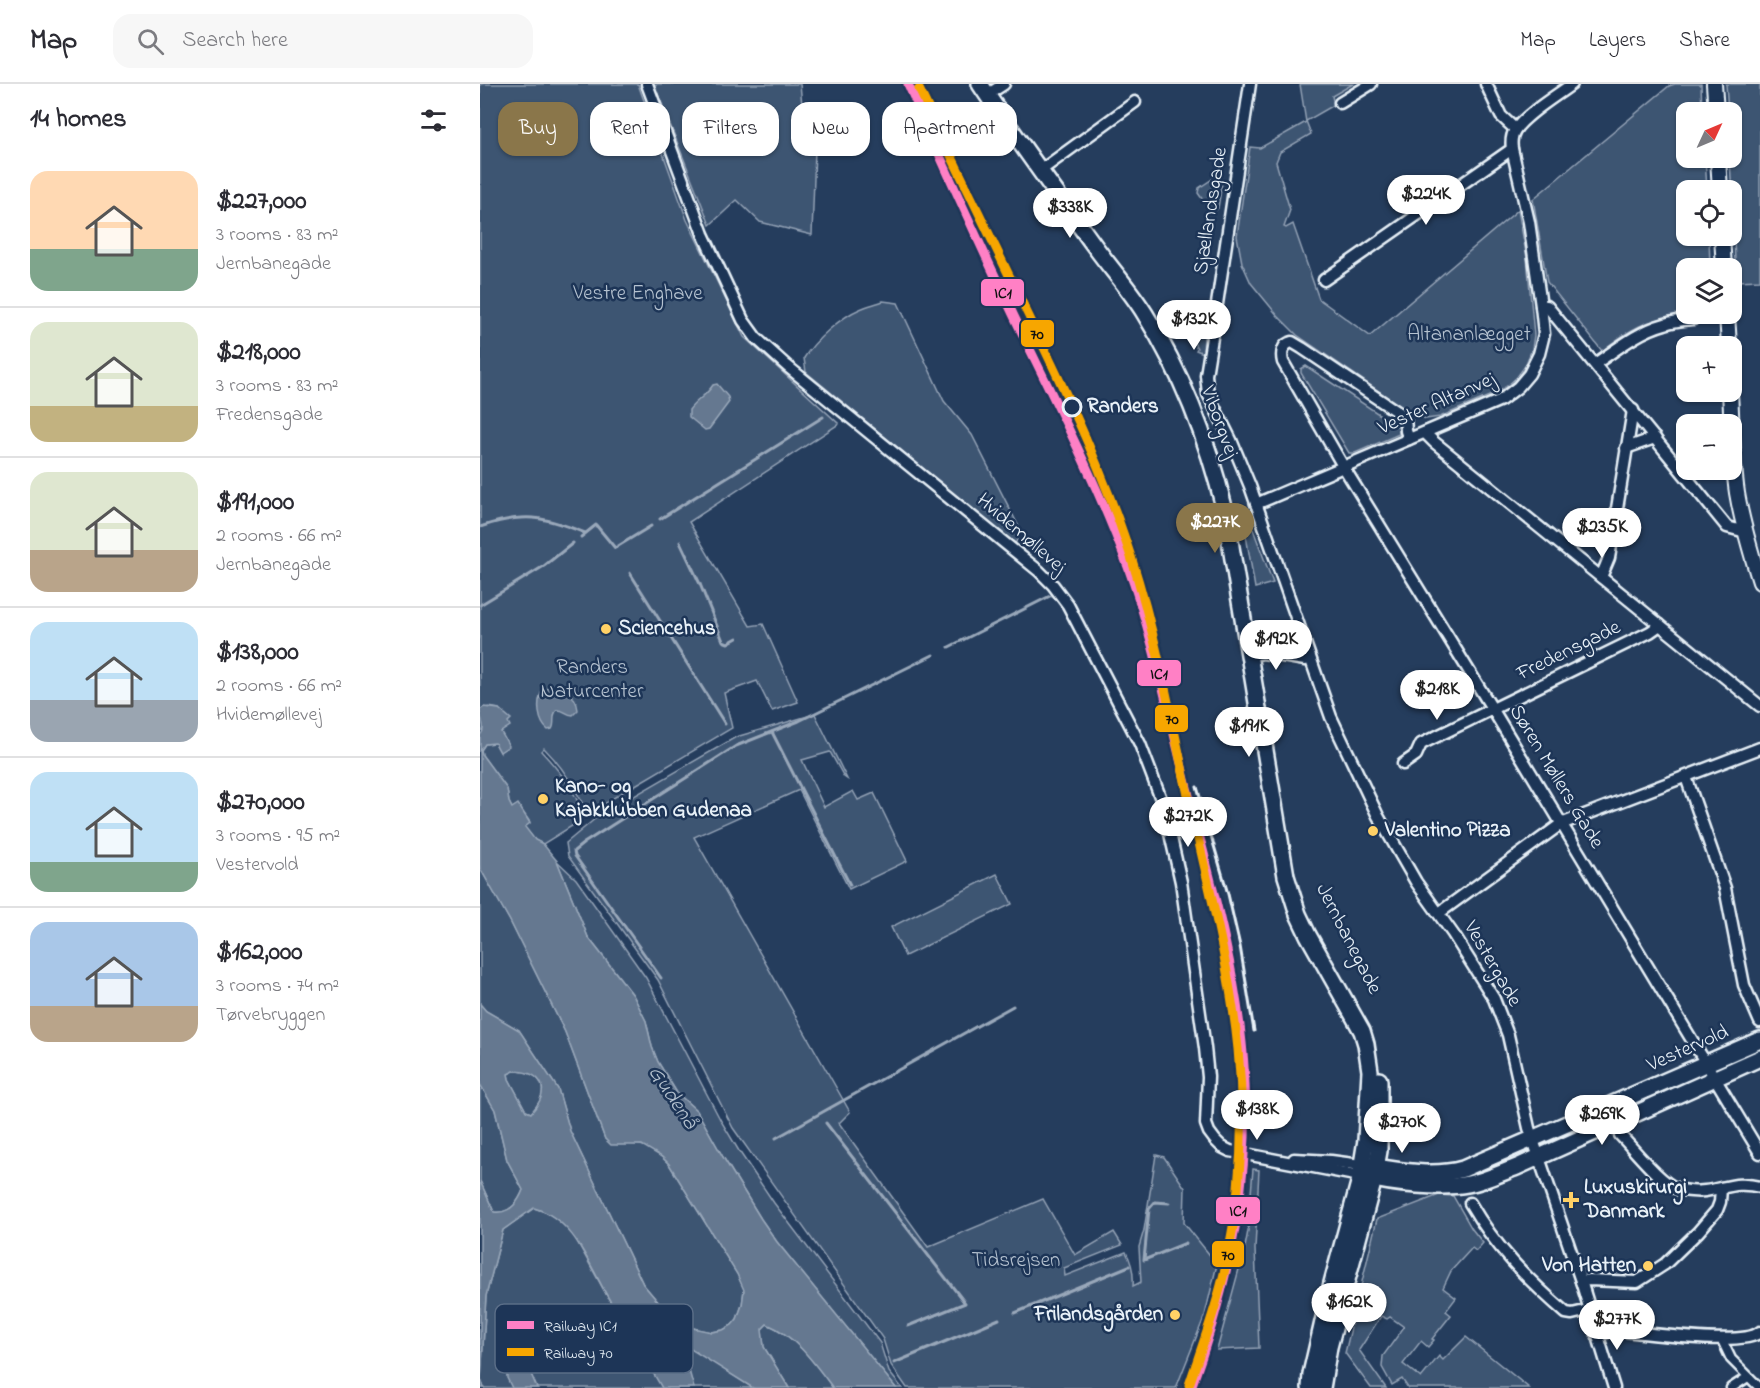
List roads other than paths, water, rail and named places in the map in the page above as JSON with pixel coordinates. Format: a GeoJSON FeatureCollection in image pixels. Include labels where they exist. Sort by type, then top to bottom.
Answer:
{"type":"FeatureCollection","features":[{"type":"Feature","properties":{"kind":"main road","name":"Viborgvej"},"geometry":{"type":"LineString","coordinates":[[991,88],[1043,168],[1143,295],[1169,340],[1204,412],[1218,455],[1228,508]]}},
{"type":"Feature","properties":{"kind":"main road","name":"Jernbanegade"},"geometry":{"type":"LineString","coordinates":[[1228,508],[1289,853],[1299,892],[1315,931],[1363,1015],[1374,1041],[1380,1092],[1379,1151],[1368,1172]]}},
{"type":"Feature","properties":{"kind":"main road","name":"Vestervold"},"geometry":{"type":"LineString","coordinates":[[1368,1172],[1422,1174],[1451,1172],[1481,1162],[1760,1040]]}},
{"type":"Feature","properties":{"kind":"main road","name":"Vestervold"},"geometry":{"type":"LineString","coordinates":[[1368,1172],[1446,1186],[1469,1184],[1490,1178],[1760,1058]]}},
{"type":"Feature","properties":{"kind":"main road"},"geometry":{"type":"LineString","coordinates":[[1310,1388],[1311,1374],[1332,1283],[1357,1195],[1368,1172]]}},
{"type":"Feature","properties":{"kind":"main road"},"geometry":{"type":"LineString","coordinates":[[1322,1388],[1368,1172]]}},
{"type":"Feature","properties":{"kind":"street","name":"Hvidemøllevej"},"geometry":{"type":"LineString","coordinates":[[646,84],[703,234],[743,320],[756,338],[787,366],[1039,571],[1068,605],[1140,744],[1164,807],[1181,882],[1205,1048],[1208,1077],[1206,1124],[1209,1132],[1222,1147],[1230,1151],[1298,1165],[1368,1172]]}},
{"type":"Feature","properties":{"kind":"street","name":"Sjællandsgade"},"geometry":{"type":"LineString","coordinates":[[1210,344],[1250,84]]}},
{"type":"Feature","properties":{"kind":"street"},"geometry":{"type":"LineString","coordinates":[[1340,103],[1371,84]]}},
{"type":"Feature","properties":{"kind":"street"},"geometry":{"type":"LineString","coordinates":[[1486,84],[1501,116],[1515,129],[1572,84]]}},
{"type":"Feature","properties":{"kind":"street"},"geometry":{"type":"LineString","coordinates":[[1714,84],[1715,102]]}},
{"type":"Feature","properties":{"kind":"street"},"geometry":{"type":"LineString","coordinates":[[1043,168],[1135,102]]}},
{"type":"Feature","properties":{"kind":"street","name":"Vester Altanvej"},"geometry":{"type":"LineString","coordinates":[[1256,504],[1501,400],[1518,387],[1529,374],[1539,354],[1544,334],[1530,222],[1512,148],[1511,138],[1515,129]]}},
{"type":"Feature","properties":{"kind":"street"},"geometry":{"type":"LineString","coordinates":[[1324,280],[1512,148]]}},
{"type":"Feature","properties":{"kind":"street"},"geometry":{"type":"LineString","coordinates":[[1541,306],[1547,306],[1727,527],[1746,532]]}},
{"type":"Feature","properties":{"kind":"street"},"geometry":{"type":"LineString","coordinates":[[1595,364],[1647,330],[1676,322]]}},
{"type":"Feature","properties":{"kind":"street","name":"Søren Møllers Gade"},"geometry":{"type":"LineString","coordinates":[[1409,439],[1404,417],[1302,348],[1288,342],[1282,353],[1283,362],[1343,466],[1760,1153]]}},
{"type":"Feature","properties":{"kind":"street","name":"Vestergade"},"geometry":{"type":"LineString","coordinates":[[1210,344],[1206,375],[1208,394],[1235,449],[1256,504],[1331,717],[1378,816],[1416,882],[1439,913],[1494,999],[1508,1035],[1533,1140],[1581,1281],[1612,1387]]}},
{"type":"Feature","properties":{"kind":"street"},"geometry":{"type":"LineString","coordinates":[[1730,402],[1737,495],[1760,581]]}},
{"type":"Feature","properties":{"kind":"street"},"geometry":{"type":"LineString","coordinates":[[1601,577],[1609,558],[1633,410]]}},
{"type":"Feature","properties":{"kind":"street"},"geometry":{"type":"LineString","coordinates":[[1425,432],[1434,442],[1760,706]]}},
{"type":"Feature","properties":{"kind":"street"},"geometry":{"type":"LineString","coordinates":[[1626,448],[1655,438]]}},
{"type":"Feature","properties":{"kind":"street","name":"Fredensgade"},"geometry":{"type":"LineString","coordinates":[[1403,764],[1416,755],[1421,744],[1650,632],[1660,625]]}},
{"type":"Feature","properties":{"kind":"street"},"geometry":{"type":"LineString","coordinates":[[1253,655],[1263,653],[1305,660],[1310,658]]}},
{"type":"Feature","properties":{"kind":"street"},"geometry":{"type":"LineString","coordinates":[[1439,913],[1561,824],[1760,748]]}},
{"type":"Feature","properties":{"kind":"street"},"geometry":{"type":"LineString","coordinates":[[1686,777],[1725,888],[1744,985],[1760,1022]]}},
{"type":"Feature","properties":{"kind":"street"},"geometry":{"type":"LineString","coordinates":[[1620,1135],[1666,1184],[1677,1189],[1702,1192],[1737,1184],[1760,1187]]}},
{"type":"Feature","properties":{"kind":"street"},"geometry":{"type":"LineString","coordinates":[[1581,1281],[1637,1282],[1656,1270],[1698,1232],[1717,1210],[1721,1188]]}},
{"type":"Feature","properties":{"kind":"street"},"geometry":{"type":"LineString","coordinates":[[1470,1203],[1492,1238],[1529,1281],[1566,1313],[1589,1310]]}},
{"type":"Feature","properties":{"kind":"street"},"geometry":{"type":"LineString","coordinates":[[1597,1335],[1611,1331],[1624,1331],[1722,1340],[1757,1335],[1760,1332]]}},
{"type":"Feature","properties":{"kind":"street"},"geometry":{"type":"LineString","coordinates":[[1722,1340],[1731,1359],[1760,1388]]}},
{"type":"Feature","properties":{"kind":"street"},"geometry":{"type":"LineString","coordinates":[[1731,1388],[1748,1377]]}},
{"type":"Feature","properties":{"kind":"water"},"geometry":{"type":"Polygon","coordinates":[[[717,384],[728,397],[729,402],[709,429],[705,430],[689,417],[689,410],[713,385],[717,384]]]}},
{"type":"Feature","properties":{"kind":"water"},"geometry":{"type":"Polygon","coordinates":[[[550,687],[569,693],[575,700],[578,710],[573,715],[557,710],[553,727],[548,730],[540,717],[539,707],[542,691],[550,687]]]}},
{"type":"Feature","properties":{"kind":"water","name":"Gudenå"},"geometry":{"type":"Polygon","coordinates":[[[484,707],[499,709],[511,719],[508,722],[510,726],[501,732],[509,746],[500,752],[495,743],[485,744],[481,750],[482,755],[507,789],[512,808],[518,804],[530,823],[525,827],[557,861],[588,937],[633,995],[646,1021],[658,1062],[677,1093],[697,1111],[777,1242],[896,1388],[833,1388],[796,1343],[767,1324],[762,1329],[764,1347],[789,1388],[753,1388],[693,1350],[693,1328],[712,1332],[732,1325],[742,1305],[744,1290],[737,1274],[669,1164],[642,1145],[611,1145],[605,1139],[565,1032],[510,921],[480,868],[480,735],[483,727],[480,710],[484,707]]]}},
{"type":"Feature","properties":{"kind":"water"},"geometry":{"type":"Polygon","coordinates":[[[480,1004],[486,1011],[519,1030],[558,1089],[570,1131],[643,1284],[660,1304],[612,1304],[573,1236],[549,1214],[534,1208],[503,1230],[486,1296],[481,1380],[484,1388],[480,1388],[480,1181],[494,1212],[505,1211],[513,1207],[523,1190],[507,1160],[495,1110],[480,1084],[480,1004]],[[514,1071],[508,1074],[526,1111],[531,1113],[541,1097],[542,1090],[538,1079],[532,1075],[514,1071]]]}},
{"type":"Feature","properties":{"kind":"water"},"geometry":{"type":"Polygon","coordinates":[[[507,1373],[531,1373],[537,1388],[512,1388],[507,1373]]]}},
{"type":"Feature","properties":{"kind":"water"},"geometry":{"type":"Polygon","coordinates":[[[653,1373],[690,1373],[694,1388],[662,1388],[653,1373]]]}},
{"type":"Feature","properties":{"kind":"waterway"},"geometry":{"type":"LineString","coordinates":[[660,519],[823,417]]}},
{"type":"Feature","properties":{"kind":"waterway"},"geometry":{"type":"LineString","coordinates":[[480,527],[509,519],[533,518],[557,523],[585,533]]}},
{"type":"Feature","properties":{"kind":"waterway"},"geometry":{"type":"LineString","coordinates":[[581,537],[596,525],[615,548],[651,526]]}},
{"type":"Feature","properties":{"kind":"waterway"},"geometry":{"type":"LineString","coordinates":[[680,542],[723,641],[728,643],[737,638]]}},
{"type":"Feature","properties":{"kind":"waterway"},"geometry":{"type":"LineString","coordinates":[[480,605],[544,566],[573,543]]}},
{"type":"Feature","properties":{"kind":"waterway"},"geometry":{"type":"LineString","coordinates":[[630,573],[725,724]]}},
{"type":"Feature","properties":{"kind":"waterway"},"geometry":{"type":"LineString","coordinates":[[949,647],[1050,596]]}},
{"type":"Feature","properties":{"kind":"waterway"},"geometry":{"type":"LineString","coordinates":[[661,978],[575,856],[574,851],[736,746],[799,721],[933,655]]}},
{"type":"Feature","properties":{"kind":"waterway"},"geometry":{"type":"LineString","coordinates":[[772,732],[850,885]]}},
{"type":"Feature","properties":{"kind":"waterway"},"geometry":{"type":"LineString","coordinates":[[776,1138],[1013,1006]]}},
{"type":"Feature","properties":{"kind":"waterway"},"geometry":{"type":"LineString","coordinates":[[826,1123],[965,1303],[908,1326]]}},
{"type":"Feature","properties":{"kind":"waterway"},"geometry":{"type":"LineString","coordinates":[[1169,1203],[1155,1202],[1149,1209],[1144,1260],[1186,1243]]}},
{"type":"Feature","properties":{"kind":"waterway"},"geometry":{"type":"LineString","coordinates":[[1015,1313],[1129,1266]]}},
{"type":"Feature","properties":{"kind":"waterway"},"geometry":{"type":"LineString","coordinates":[[894,1363],[999,1319]]}},
{"type":"Feature","properties":{"kind":"railway"},"geometry":{"type":"LineString","coordinates":[[1197,787],[1228,894],[1240,946],[1254,1031]]}},
{"type":"Feature","properties":{"kind":"rail line","name":"IC1"},"geometry":{"type":"LineString","coordinates":[[908,84],[993,273],[1065,421],[1117,537],[1138,596],[1155,656],[1228,954],[1242,1043],[1245,1088],[1242,1176],[1229,1261],[1191,1388]]}},
{"type":"Feature","properties":{"kind":"rail line","name":"70"},"geometry":{"type":"LineString","coordinates":[[919,89],[1062,386],[1089,445],[1124,536],[1145,603],[1218,928],[1230,988],[1238,1049],[1241,1102],[1240,1155],[1236,1208],[1227,1260],[1215,1307],[1189,1385]]}},
{"type":"Feature","properties":{"kind":"place","name":"Randers"},"geometry":{"type":"Point","coordinates":[1072,407]}},
{"type":"Feature","properties":{"kind":"place","name":"Sciencehus"},"geometry":{"type":"Point","coordinates":[606,629]}},
{"type":"Feature","properties":{"kind":"place","name":"Kano- og Kajakklubben Gudenaa"},"geometry":{"type":"Point","coordinates":[543,799]}},
{"type":"Feature","properties":{"kind":"place","name":"Valentino Pizza"},"geometry":{"type":"Point","coordinates":[1373,831]}},
{"type":"Feature","properties":{"kind":"place","name":"Luxuskirurgi Danmark"},"geometry":{"type":"Point","coordinates":[1571,1200]}},
{"type":"Feature","properties":{"kind":"place","name":"Von Hatten"},"geometry":{"type":"Point","coordinates":[1648,1266]}},
{"type":"Feature","properties":{"kind":"place","name":"Frilandsgården"},"geometry":{"type":"Point","coordinates":[1175,1315]}},
{"type":"Feature","properties":{"kind":"park label","name":"Vestre Enghave"},"geometry":{"type":"Point","coordinates":[638,294]}},
{"type":"Feature","properties":{"kind":"park label","name":"Altananlægget"},"geometry":{"type":"Point","coordinates":[1469,335]}},
{"type":"Feature","properties":{"kind":"park label","name":"Randers Naturcenter"},"geometry":{"type":"Point","coordinates":[592,680]}},
{"type":"Feature","properties":{"kind":"park label","name":"Tidsrejsen"},"geometry":{"type":"Point","coordinates":[1016,1261]}}]}
